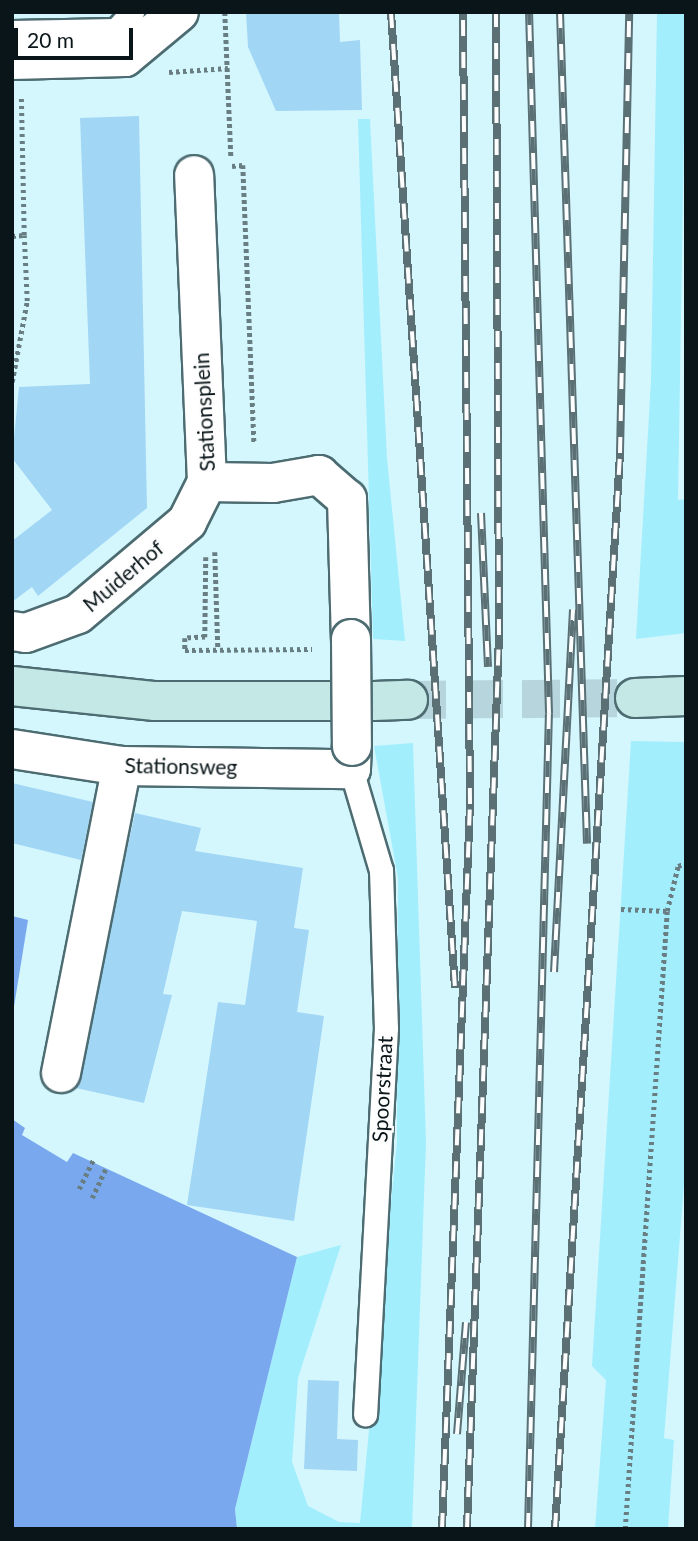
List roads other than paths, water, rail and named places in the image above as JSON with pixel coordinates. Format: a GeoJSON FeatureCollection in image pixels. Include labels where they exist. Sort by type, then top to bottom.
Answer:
{"type":"FeatureCollection","features":[{"type":"Feature","properties":{"kind":"main road"},"geometry":{"type":"LineString","coordinates":[[12,686],[155,701],[331,701]]}},
{"type":"Feature","properties":{"kind":"main road"},"geometry":{"type":"LineString","coordinates":[[635,698],[686,696]]}},
{"type":"Feature","properties":{"kind":"street"},"geometry":{"type":"LineString","coordinates":[[16,74],[125,57],[180,12]]}},
{"type":"Feature","properties":{"kind":"street","name":"Stationsplein"},"geometry":{"type":"LineString","coordinates":[[194,175],[207,482],[255,483],[319,475],[347,499],[351,757]]}},
{"type":"Feature","properties":{"kind":"street","name":"Muiderhof"},"geometry":{"type":"LineString","coordinates":[[12,631],[78,614],[187,523],[207,482]]}},
{"type":"Feature","properties":{"kind":"street","name":"Stationsweg"},"geometry":{"type":"LineString","coordinates":[[12,749],[122,766],[351,757]]}},
{"type":"Feature","properties":{"kind":"street"},"geometry":{"type":"LineString","coordinates":[[61,1073],[122,766]]}},
{"type":"Feature","properties":{"kind":"lane"},"geometry":{"type":"LineString","coordinates":[[12,32],[116,30],[132,12]]}},
{"type":"Feature","properties":{"kind":"lane","name":"Spoorstraat"},"geometry":{"type":"LineString","coordinates":[[351,757],[382,870],[386,1028],[365,1414]]}},
{"type":"Feature","properties":{"kind":"tunnel"},"geometry":{"type":"LineString","coordinates":[[408,700],[635,698]]}},
{"type":"Feature","properties":{"kind":"railway"},"geometry":{"type":"LineString","coordinates":[[391,12],[455,988]]}},
{"type":"Feature","properties":{"kind":"railway"},"geometry":{"type":"LineString","coordinates":[[442,1529],[470,804],[463,12]]}},
{"type":"Feature","properties":{"kind":"railway"},"geometry":{"type":"LineString","coordinates":[[467,1529],[499,635],[496,12]]}},
{"type":"Feature","properties":{"kind":"railway"},"geometry":{"type":"LineString","coordinates":[[528,1529],[549,713],[529,12]]}},
{"type":"Feature","properties":{"kind":"railway"},"geometry":{"type":"LineString","coordinates":[[560,12],[587,844]]}},
{"type":"Feature","properties":{"kind":"railway"},"geometry":{"type":"LineString","coordinates":[[555,1529],[620,453],[629,12]]}},
{"type":"Feature","properties":{"kind":"railway"},"geometry":{"type":"LineString","coordinates":[[481,513],[488,667]]}},
{"type":"Feature","properties":{"kind":"railway"},"geometry":{"type":"LineString","coordinates":[[554,972],[573,609]]}},
{"type":"Feature","properties":{"kind":"railway"},"geometry":{"type":"LineString","coordinates":[[457,1434],[466,1322]]}}]}
